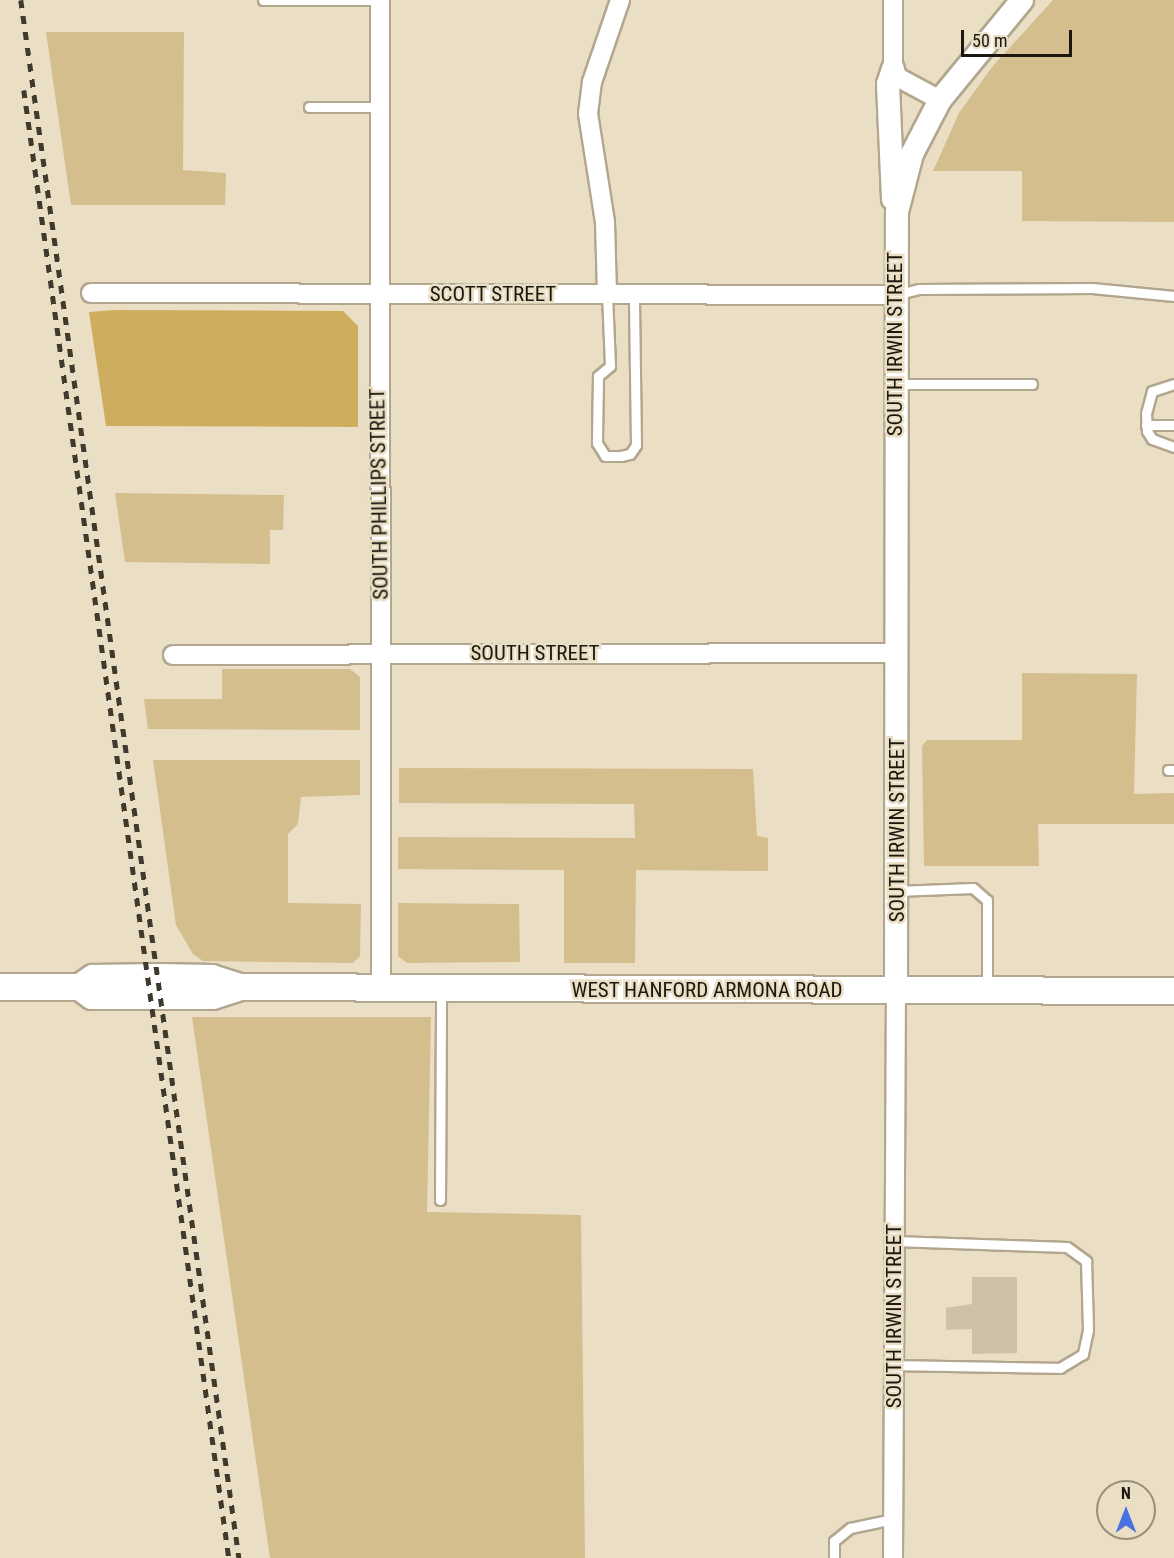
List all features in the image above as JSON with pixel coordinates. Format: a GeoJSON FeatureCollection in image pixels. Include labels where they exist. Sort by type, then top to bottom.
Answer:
{"type":"FeatureCollection","features":[{"type":"Feature","properties":{"kind":"main road","name":"WEST HANFORD ARMONA ROAD"},"geometry":{"type":"LineString","coordinates":[[0,987],[80,987],[93,978],[159,977],[212,978],[240,987],[381,989],[1174,991]]}},
{"type":"Feature","properties":{"kind":"street","name":"SOUTH PHILLIPS STREET"},"geometry":{"type":"LineString","coordinates":[[380,0],[381,107],[377,293],[381,653],[381,989]]}},
{"type":"Feature","properties":{"kind":"street"},"geometry":{"type":"LineString","coordinates":[[607,294],[605,222],[588,114],[592,82],[620,0]]}},
{"type":"Feature","properties":{"kind":"street"},"geometry":{"type":"LineString","coordinates":[[893,0],[893,69],[888,84],[896,225]]}},
{"type":"Feature","properties":{"kind":"street"},"geometry":{"type":"LineString","coordinates":[[896,225],[912,154],[940,100],[1022,0]]}},
{"type":"Feature","properties":{"kind":"street"},"geometry":{"type":"LineString","coordinates":[[893,69],[899,78],[940,100]]}},
{"type":"Feature","properties":{"kind":"street","name":"SOUTH IRWIN STREET"},"geometry":{"type":"LineString","coordinates":[[893,1558],[896,225]]}},
{"type":"Feature","properties":{"kind":"street","name":"SCOTT STREET"},"geometry":{"type":"LineString","coordinates":[[91,293],[895,296]]}},
{"type":"Feature","properties":{"kind":"street","name":"SOUTH STREET"},"geometry":{"type":"LineString","coordinates":[[173,655],[896,653]]}},
{"type":"Feature","properties":{"kind":"lane"},"geometry":{"type":"LineString","coordinates":[[263,0],[380,0]]}},
{"type":"Feature","properties":{"kind":"lane"},"geometry":{"type":"LineString","coordinates":[[309,107],[381,107]]}},
{"type":"Feature","properties":{"kind":"lane"},"geometry":{"type":"LineString","coordinates":[[895,296],[919,289],[1092,288],[1140,296],[1174,296]]}},
{"type":"Feature","properties":{"kind":"lane"},"geometry":{"type":"LineString","coordinates":[[607,294],[610,366],[598,376],[597,443],[605,456],[630,454],[636,445],[634,294]]}},
{"type":"Feature","properties":{"kind":"lane"},"geometry":{"type":"LineString","coordinates":[[895,384],[1032,384]]}},
{"type":"Feature","properties":{"kind":"lane"},"geometry":{"type":"LineString","coordinates":[[1174,384],[1152,391],[1146,401],[1146,425],[1152,439],[1174,447]]}},
{"type":"Feature","properties":{"kind":"lane"},"geometry":{"type":"LineString","coordinates":[[1146,425],[1174,426]]}},
{"type":"Feature","properties":{"kind":"lane"},"geometry":{"type":"LineString","coordinates":[[896,891],[973,888],[987,900],[987,991]]}},
{"type":"Feature","properties":{"kind":"lane"},"geometry":{"type":"LineString","coordinates":[[440,1200],[441,989]]}},
{"type":"Feature","properties":{"kind":"lane"},"geometry":{"type":"LineString","coordinates":[[894,1240],[1067,1247],[1086,1261],[1088,1330],[1083,1354],[1060,1368],[894,1365]]}},
{"type":"Feature","properties":{"kind":"lane"},"geometry":{"type":"LineString","coordinates":[[834,1558],[834,1542],[850,1528],[893,1519]]}},
{"type":"Feature","properties":{"kind":"shaded area"},"geometry":{"type":"Polygon","coordinates":[[[1053,0],[1174,0],[1174,222],[1022,221],[1022,171],[933,171],[959,113],[992,67],[1053,0]]]}},
{"type":"Feature","properties":{"kind":"shaded area"},"geometry":{"type":"Polygon","coordinates":[[[46,32],[184,32],[183,170],[226,173],[225,205],[71,205],[46,32]]]}},
{"type":"Feature","properties":{"kind":"shaded area"},"geometry":{"type":"Polygon","coordinates":[[[115,310],[343,311],[358,326],[358,427],[106,426],[89,312],[115,310]]]}},
{"type":"Feature","properties":{"kind":"shaded area"},"geometry":{"type":"Polygon","coordinates":[[[115,493],[284,495],[283,530],[270,530],[270,564],[125,562],[115,493]]]}},
{"type":"Feature","properties":{"kind":"shaded area"},"geometry":{"type":"Polygon","coordinates":[[[222,669],[350,669],[360,677],[360,730],[148,729],[144,699],[222,699],[222,669]]]}},
{"type":"Feature","properties":{"kind":"shaded area"},"geometry":{"type":"Polygon","coordinates":[[[1022,673],[1137,674],[1134,794],[1174,793],[1174,824],[1038,824],[1039,866],[924,866],[922,746],[927,740],[1022,740],[1022,673]]]}},
{"type":"Feature","properties":{"kind":"shaded area"},"geometry":{"type":"Polygon","coordinates":[[[153,760],[360,760],[360,795],[301,797],[298,824],[288,834],[288,903],[361,904],[360,956],[353,963],[203,961],[193,954],[176,925],[153,760]]]}},
{"type":"Feature","properties":{"kind":"shaded area"},"geometry":{"type":"Polygon","coordinates":[[[399,768],[753,769],[757,836],[768,838],[768,871],[636,870],[635,963],[564,963],[564,870],[398,869],[398,837],[635,838],[634,804],[399,803],[399,768]]]}},
{"type":"Feature","properties":{"kind":"shaded area"},"geometry":{"type":"Polygon","coordinates":[[[398,903],[519,904],[520,962],[407,963],[398,956],[398,903]]]}},
{"type":"Feature","properties":{"kind":"shaded area"},"geometry":{"type":"Polygon","coordinates":[[[192,1017],[431,1017],[427,1212],[581,1215],[585,1558],[270,1558],[192,1017]]]}},
{"type":"Feature","properties":{"kind":"building"},"geometry":{"type":"Polygon","coordinates":[[[972,1277],[1017,1277],[1017,1353],[972,1354],[972,1329],[946,1330],[946,1308],[972,1304],[972,1277]]]}},
{"type":"Feature","properties":{"kind":"railway"},"geometry":{"type":"LineString","coordinates":[[21,0],[239,1558]]}},
{"type":"Feature","properties":{"kind":"railway"},"geometry":{"type":"LineString","coordinates":[[24,90],[229,1558]]}}]}
